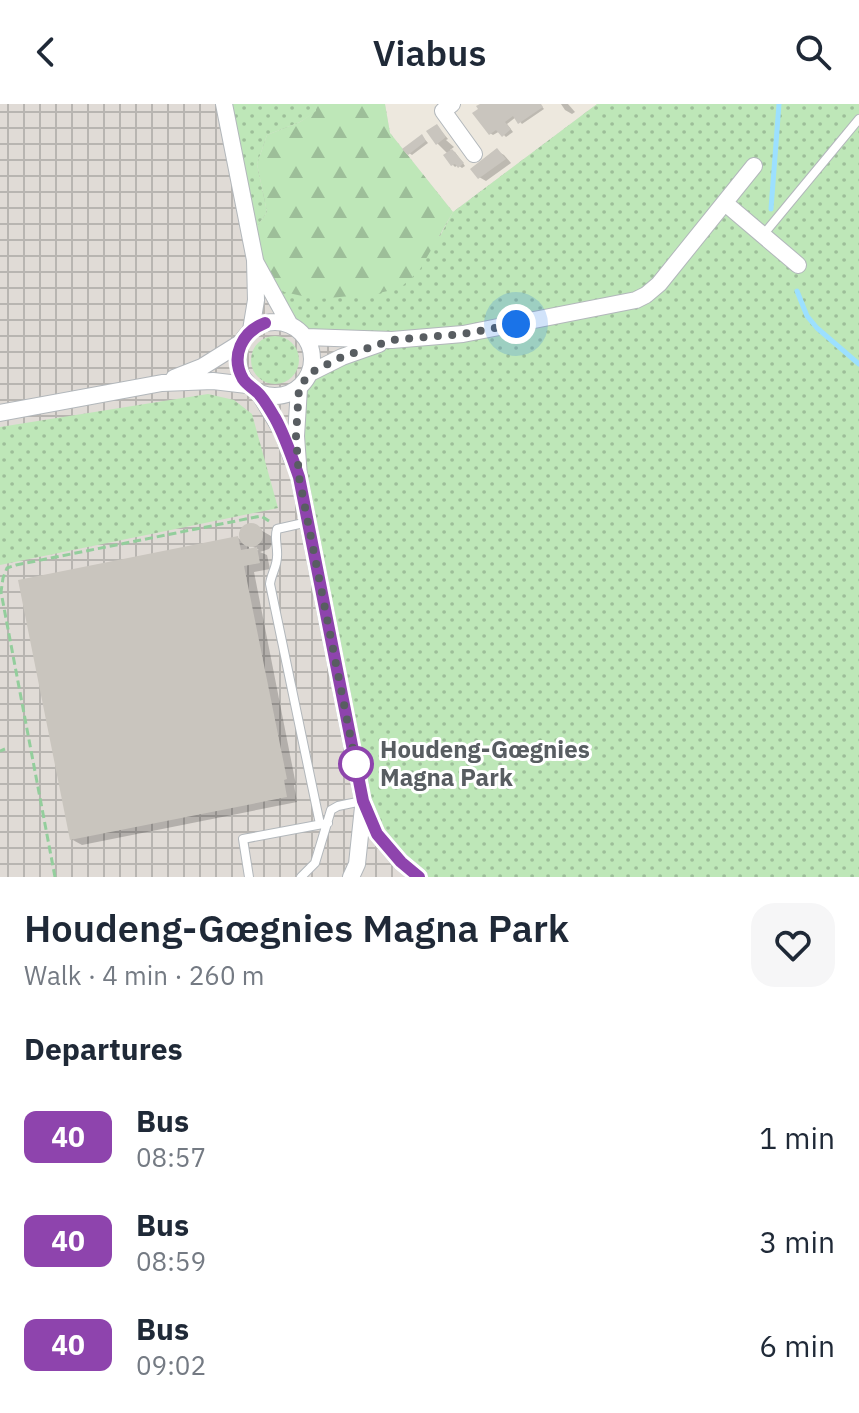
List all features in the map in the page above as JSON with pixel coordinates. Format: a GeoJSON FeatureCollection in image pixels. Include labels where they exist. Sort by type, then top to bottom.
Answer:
{"type":"FeatureCollection","features":[{"type":"Feature","properties":{"kind":"street"},"geometry":{"type":"LineString","coordinates":[[224,104],[255,260],[256,300],[238,353],[238,364],[241,375],[283,433],[299,477]]}},
{"type":"Feature","properties":{"kind":"street"},"geometry":{"type":"LineString","coordinates":[[452,104],[443,111],[474,154]]}},
{"type":"Feature","properties":{"kind":"street"},"geometry":{"type":"LineString","coordinates":[[306,337],[392,340],[463,334],[636,300],[659,284],[754,166]]}},
{"type":"Feature","properties":{"kind":"street"},"geometry":{"type":"LineString","coordinates":[[725,203],[798,265]]}},
{"type":"Feature","properties":{"kind":"street"},"geometry":{"type":"LineString","coordinates":[[255,260],[290,325]]}},
{"type":"Feature","properties":{"kind":"street"},"geometry":{"type":"LineString","coordinates":[[162,383],[202,367],[265,323],[282,322],[306,337],[312,354],[310,373]]}},
{"type":"Feature","properties":{"kind":"street"},"geometry":{"type":"LineString","coordinates":[[0,413],[162,383],[213,381],[280,397],[299,388],[310,373],[342,357],[392,340]]}},
{"type":"Feature","properties":{"kind":"street"},"geometry":{"type":"LineString","coordinates":[[299,388],[296,436],[299,477],[363,801],[377,834],[419,877]]}},
{"type":"Feature","properties":{"kind":"street"},"geometry":{"type":"LineString","coordinates":[[351,877],[357,864],[363,801]]}},
{"type":"Feature","properties":{"kind":"lane"},"geometry":{"type":"LineString","coordinates":[[763,235],[859,119]]}},
{"type":"Feature","properties":{"kind":"lane"},"geometry":{"type":"LineString","coordinates":[[308,522],[277,529],[274,533],[277,562],[270,584],[324,824]]}},
{"type":"Feature","properties":{"kind":"lane"},"geometry":{"type":"LineString","coordinates":[[301,877],[315,863],[324,824],[331,810],[363,801]]}},
{"type":"Feature","properties":{"kind":"lane"},"geometry":{"type":"LineString","coordinates":[[249,877],[243,839],[324,824]]}},
{"type":"Feature","properties":{"kind":"path"},"geometry":{"type":"LineString","coordinates":[[55,877],[1,592],[7,568],[261,516],[277,529]]}},
{"type":"Feature","properties":{"kind":"shaded area"},"geometry":{"type":"Polygon","coordinates":[[[0,104],[385,104],[390,133],[453,212],[597,104],[859,104],[859,877],[0,877],[0,104]]]}},
{"type":"Feature","properties":{"kind":"green space"},"geometry":{"type":"Polygon","coordinates":[[[224,104],[316,104],[317,111],[300,122],[267,135],[257,164],[267,212],[250,237],[224,104]]]}},
{"type":"Feature","properties":{"kind":"green space"},"geometry":{"type":"Polygon","coordinates":[[[316,104],[385,104],[390,133],[453,212],[419,271],[400,288],[375,294],[316,299],[284,292],[255,260],[250,237],[267,212],[257,164],[267,135],[300,122],[316,111],[316,104]]]}},
{"type":"Feature","properties":{"kind":"green space"},"geometry":{"type":"Polygon","coordinates":[[[597,104],[859,104],[859,877],[419,877],[377,834],[299,477],[305,383],[308,377],[362,349],[306,337],[290,325],[255,260],[440,236],[453,212],[597,104]]]}},
{"type":"Feature","properties":{"kind":"green space"},"geometry":{"type":"Polygon","coordinates":[[[275,336],[284,337],[292,343],[298,351],[298,369],[292,377],[284,383],[275,384],[266,383],[258,377],[252,369],[251,360],[252,351],[258,343],[266,337],[275,336]]]}},
{"type":"Feature","properties":{"kind":"green space"},"geometry":{"type":"Polygon","coordinates":[[[208,394],[234,400],[252,414],[278,508],[0,565],[0,427],[208,394]]]}},
{"type":"Feature","properties":{"kind":"building"},"geometry":{"type":"Polygon","coordinates":[[[480,104],[541,104],[543,107],[518,124],[513,116],[505,122],[511,129],[502,137],[496,130],[489,135],[472,113],[480,104]]]}},
{"type":"Feature","properties":{"kind":"building"},"geometry":{"type":"Polygon","coordinates":[[[437,124],[446,137],[436,145],[426,131],[437,124]]]}},
{"type":"Feature","properties":{"kind":"building"},"geometry":{"type":"Polygon","coordinates":[[[422,134],[426,141],[408,155],[402,149],[422,134]]]}},
{"type":"Feature","properties":{"kind":"building"},"geometry":{"type":"Polygon","coordinates":[[[497,148],[506,159],[478,179],[470,169],[497,148]]]}},
{"type":"Feature","properties":{"kind":"building"},"geometry":{"type":"Polygon","coordinates":[[[452,149],[464,163],[458,168],[455,164],[451,166],[443,155],[452,149]]]}},
{"type":"Feature","properties":{"kind":"building"},"geometry":{"type":"Polygon","coordinates":[[[251,523],[262,530],[263,535],[256,546],[251,547],[240,540],[239,535],[246,524],[251,523]]]}},
{"type":"Feature","properties":{"kind":"building"},"geometry":{"type":"Polygon","coordinates":[[[238,536],[241,550],[257,547],[260,563],[244,566],[287,779],[284,780],[287,797],[70,840],[18,580],[238,536]]]}},
{"type":"Feature","properties":{"kind":"waterway"},"geometry":{"type":"LineString","coordinates":[[771,209],[779,104]]}},
{"type":"Feature","properties":{"kind":"waterway"},"geometry":{"type":"LineString","coordinates":[[797,291],[807,316],[817,328],[859,364]]}},
{"type":"Feature","properties":{"kind":"bus line","name":"40"},"geometry":{"type":"LineString","coordinates":[[265,323],[251,330],[242,342],[238,353],[241,375],[247,385],[259,393],[275,418],[299,477],[363,801],[377,834],[419,877]]}},
{"type":"Feature","properties":{"kind":"place","name":"Houdeng-Gœgnies Magna Park"},"geometry":{"type":"Point","coordinates":[356,764]}},
{"type":"Feature","properties":{"kind":"route"},"geometry":{"type":"LineString","coordinates":[[356,764],[357,770],[299,477],[296,436],[299,388],[310,373],[342,357],[392,340],[463,334],[516,324]]}}]}
